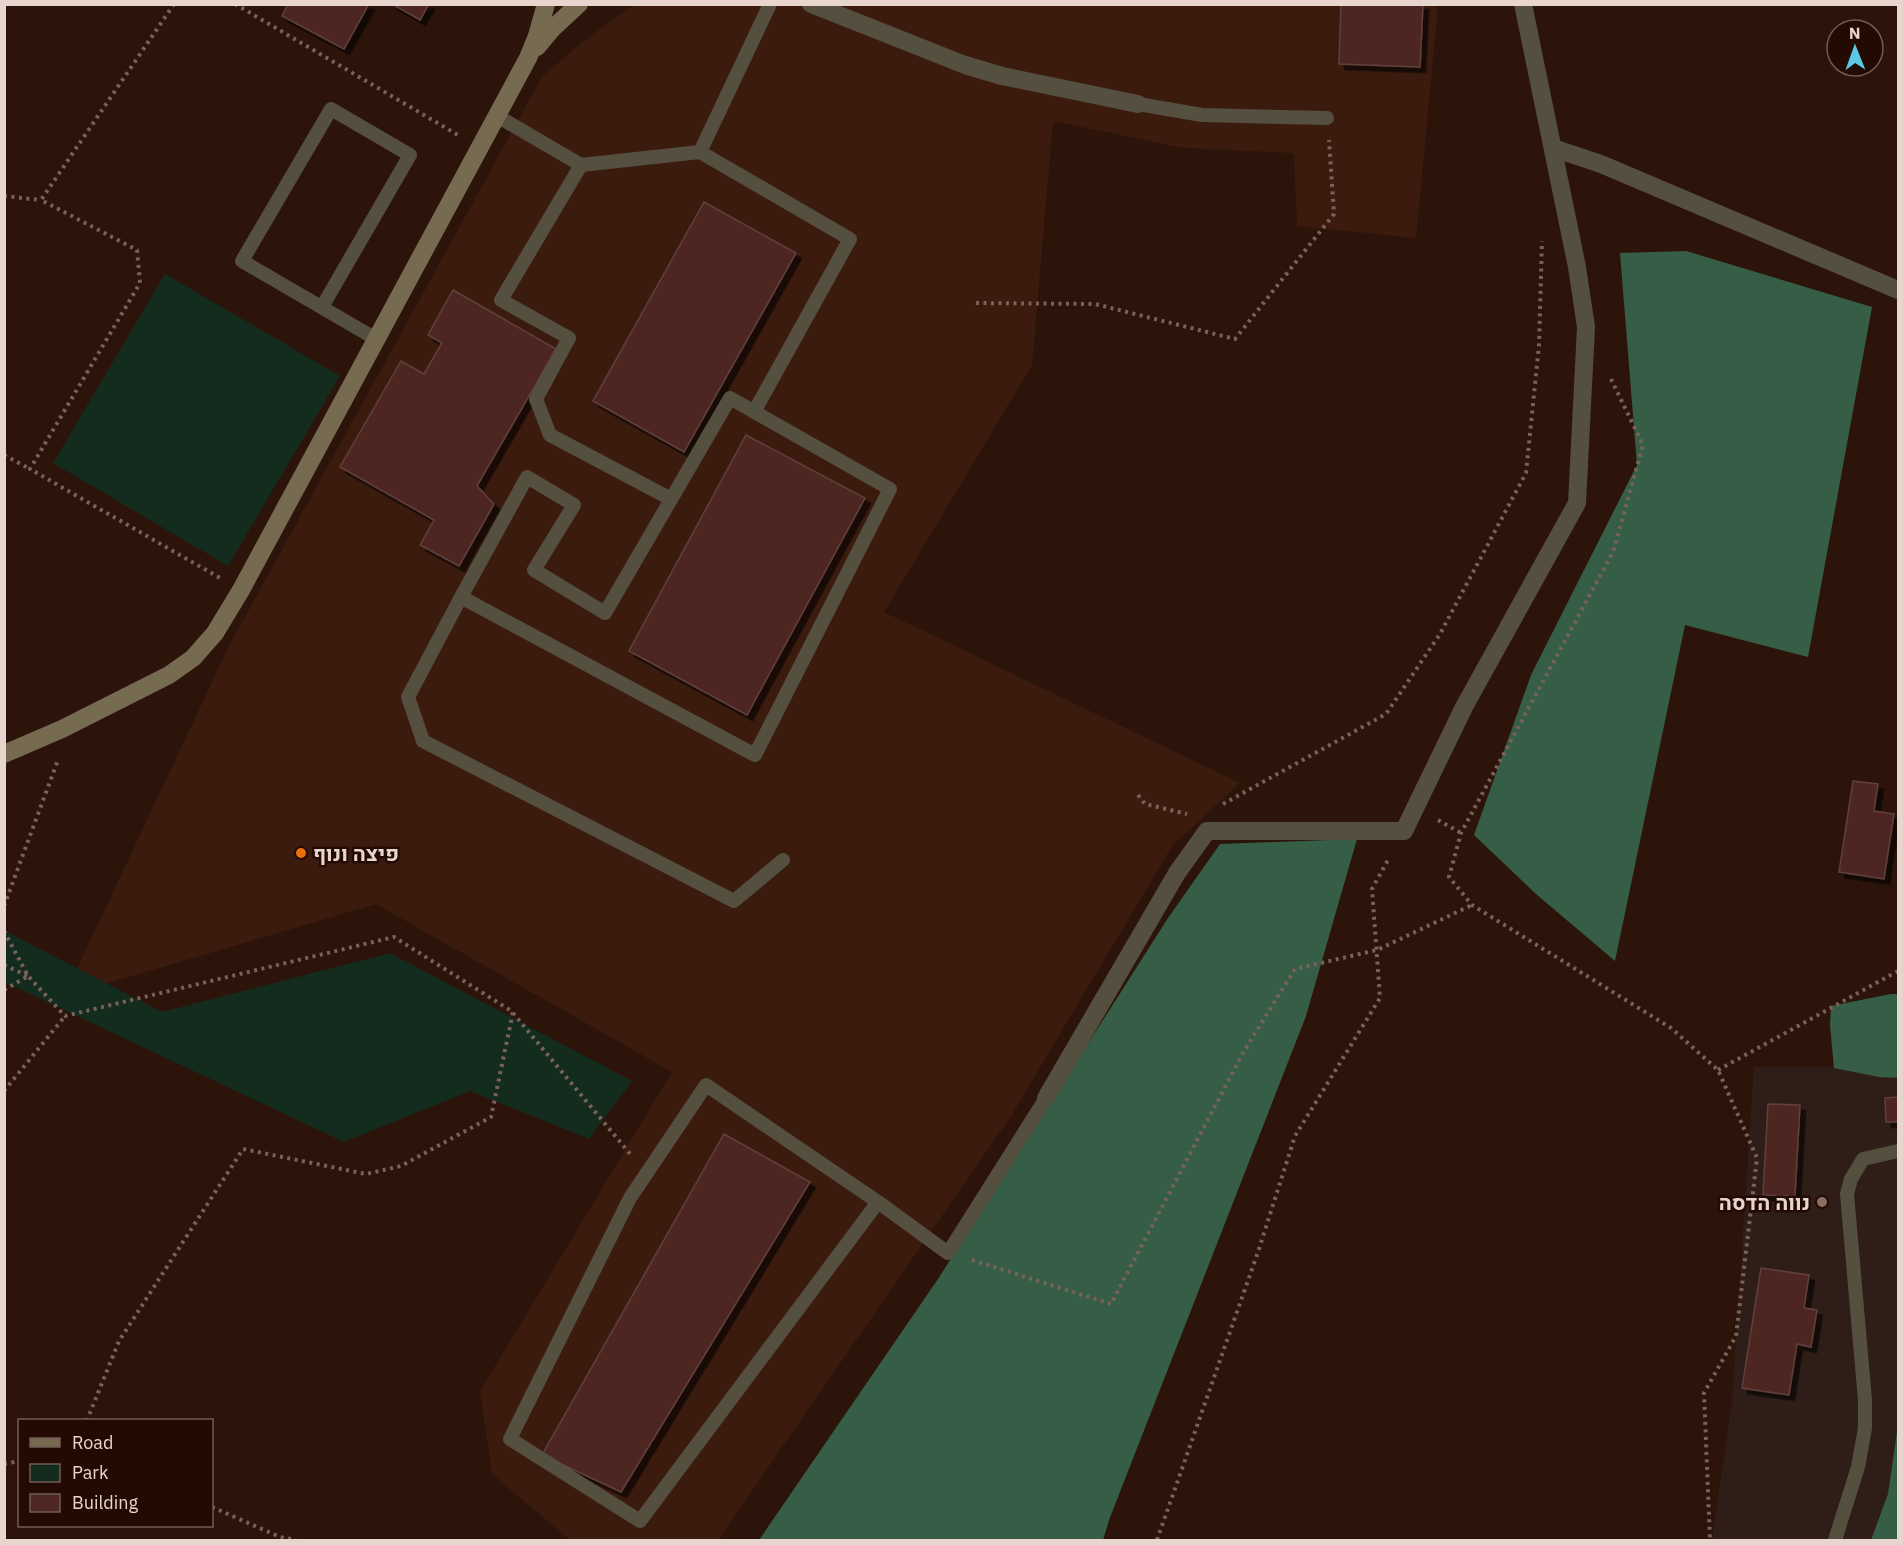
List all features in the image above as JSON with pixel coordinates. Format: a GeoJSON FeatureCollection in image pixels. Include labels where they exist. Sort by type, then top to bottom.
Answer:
{"type":"FeatureCollection","features":[{"type":"Feature","properties":{"kind":"street"},"geometry":{"type":"LineString","coordinates":[[4,754],[72,724],[169,675],[193,658],[215,633],[241,590],[528,58],[546,4]]}},
{"type":"Feature","properties":{"kind":"street"},"geometry":{"type":"LineString","coordinates":[[528,58],[552,29],[579,4]]}},
{"type":"Feature","properties":{"kind":"street"},"geometry":{"type":"LineString","coordinates":[[811,4],[965,65],[1002,76],[1138,104]]}},
{"type":"Feature","properties":{"kind":"street"},"geometry":{"type":"LineString","coordinates":[[1046,1098],[1177,873],[1207,831],[1404,831],[1464,707],[1577,504],[1586,327],[1577,267],[1523,4]]}},
{"type":"Feature","properties":{"kind":"street"},"geometry":{"type":"LineString","coordinates":[[1553,148],[1600,164],[1899,290]]}},
{"type":"Feature","properties":{"kind":"lane"},"geometry":{"type":"LineString","coordinates":[[700,152],[770,4]]}},
{"type":"Feature","properties":{"kind":"lane"},"geometry":{"type":"LineString","coordinates":[[1138,104],[1202,116],[1327,118]]}},
{"type":"Feature","properties":{"kind":"lane"},"geometry":{"type":"LineString","coordinates":[[322,307],[410,155],[331,109],[242,261],[376,339]]}},
{"type":"Feature","properties":{"kind":"lane"},"geometry":{"type":"LineString","coordinates":[[497,116],[581,165],[700,152],[850,239],[754,412]]}},
{"type":"Feature","properties":{"kind":"lane"},"geometry":{"type":"LineString","coordinates":[[581,165],[501,300],[569,338],[536,399],[550,435],[671,499]]}},
{"type":"Feature","properties":{"kind":"lane"},"geometry":{"type":"LineString","coordinates":[[461,597],[755,755],[890,489],[730,398],[605,613],[534,570],[574,505],[527,477],[461,597],[408,697],[423,741],[734,901],[783,860]]}},
{"type":"Feature","properties":{"kind":"lane"},"geometry":{"type":"LineString","coordinates":[[878,1202],[640,1521],[510,1439],[630,1198],[706,1085],[878,1202],[948,1253],[1046,1098]]}},
{"type":"Feature","properties":{"kind":"lane"},"geometry":{"type":"LineString","coordinates":[[1835,1540],[1858,1467],[1865,1428],[1847,1194],[1851,1179],[1863,1159],[1899,1152]]}},
{"type":"Feature","properties":{"kind":"path"},"geometry":{"type":"LineString","coordinates":[[41,201],[174,4]]}},
{"type":"Feature","properties":{"kind":"path"},"geometry":{"type":"LineString","coordinates":[[235,4],[480,148]]}},
{"type":"Feature","properties":{"kind":"path"},"geometry":{"type":"LineString","coordinates":[[976,303],[1095,304],[1235,339],[1334,214],[1327,118]]}},
{"type":"Feature","properties":{"kind":"path"},"geometry":{"type":"LineString","coordinates":[[4,196],[41,201],[136,250],[140,283],[30,469]]}},
{"type":"Feature","properties":{"kind":"path"},"geometry":{"type":"LineString","coordinates":[[1220,806],[1386,714],[1440,634],[1526,473],[1539,345],[1543,231]]}},
{"type":"Feature","properties":{"kind":"path"},"geometry":{"type":"LineString","coordinates":[[1607,370],[1643,446],[1613,552],[1461,833],[1449,877],[1472,906],[1671,1028],[1718,1070],[1756,1158],[1736,1336],[1704,1393],[1710,1540]]}},
{"type":"Feature","properties":{"kind":"path"},"geometry":{"type":"LineString","coordinates":[[4,455],[241,590]]}},
{"type":"Feature","properties":{"kind":"path"},"geometry":{"type":"LineString","coordinates":[[4,906],[72,724]]}},
{"type":"Feature","properties":{"kind":"path"},"geometry":{"type":"LineString","coordinates":[[1138,795],[1145,804],[1190,815]]}},
{"type":"Feature","properties":{"kind":"path"},"geometry":{"type":"LineString","coordinates":[[1157,1540],[1258,1252],[1295,1136],[1380,998],[1372,889],[1404,831]]}},
{"type":"Feature","properties":{"kind":"path"},"geometry":{"type":"LineString","coordinates":[[948,1253],[1111,1304],[1244,1051],[1295,969],[1377,951],[1472,906]]}},
{"type":"Feature","properties":{"kind":"path"},"geometry":{"type":"LineString","coordinates":[[4,931],[28,976],[65,1016]]}},
{"type":"Feature","properties":{"kind":"path"},"geometry":{"type":"LineString","coordinates":[[4,1091],[65,1016],[394,937],[513,1012],[647,1174]]}},
{"type":"Feature","properties":{"kind":"path"},"geometry":{"type":"LineString","coordinates":[[4,965],[28,976]]}},
{"type":"Feature","properties":{"kind":"path"},"geometry":{"type":"LineString","coordinates":[[1718,1070],[1899,971]]}},
{"type":"Feature","properties":{"kind":"path"},"geometry":{"type":"LineString","coordinates":[[4,990],[28,976]]}},
{"type":"Feature","properties":{"kind":"path"},"geometry":{"type":"LineString","coordinates":[[87,1419],[119,1341],[243,1149],[366,1174],[401,1166],[491,1117],[513,1012]]}},
{"type":"Feature","properties":{"kind":"path"},"geometry":{"type":"LineString","coordinates":[[213,1507],[280,1537],[296,1540]]}},
{"type":"Feature","properties":{"kind":"shaded area"},"geometry":{"type":"Polygon","coordinates":[[[633,5],[1438,5],[1416,238],[1297,226],[1294,153],[1183,148],[1053,121],[1032,365],[884,612],[1240,783],[1172,846],[1013,1113],[718,1540],[570,1540],[492,1474],[480,1391],[672,1072],[376,904],[64,996],[230,644],[542,77],[580,44],[633,5]]]}},
{"type":"Feature","properties":{"kind":"shaded area","name":"נווה הדסה"},"geometry":{"type":"Polygon","coordinates":[[[1754,1067],[1898,1067],[1898,1540],[1712,1540],[1732,1401],[1754,1067]]]}},
{"type":"Feature","properties":{"kind":"green space"},"geometry":{"type":"Polygon","coordinates":[[[1686,251],[1872,307],[1808,657],[1685,625],[1615,961],[1536,894],[1474,835],[1531,675],[1637,465],[1620,253],[1686,251]]]}},
{"type":"Feature","properties":{"kind":"green space"},"geometry":{"type":"Polygon","coordinates":[[[165,274],[340,376],[228,566],[53,463],[165,274]]]}},
{"type":"Feature","properties":{"kind":"green space"},"geometry":{"type":"Polygon","coordinates":[[[1357,839],[1306,1016],[1103,1540],[759,1540],[938,1279],[1168,918],[1220,844],[1357,839]]]}},
{"type":"Feature","properties":{"kind":"green space"},"geometry":{"type":"Polygon","coordinates":[[[5,931],[162,1012],[390,953],[632,1081],[589,1139],[470,1091],[344,1142],[5,982],[5,931]]]}},
{"type":"Feature","properties":{"kind":"green space"},"geometry":{"type":"Polygon","coordinates":[[[1898,994],[1898,1078],[1879,1077],[1834,1068],[1830,1025],[1831,1006],[1898,994]]]}},
{"type":"Feature","properties":{"kind":"green space"},"geometry":{"type":"Polygon","coordinates":[[[1898,1425],[1898,1540],[1871,1540],[1888,1494],[1898,1425]]]}},
{"type":"Feature","properties":{"kind":"building"},"geometry":{"type":"Polygon","coordinates":[[[288,4],[369,4],[344,49],[282,16],[288,4]]]}},
{"type":"Feature","properties":{"kind":"building"},"geometry":{"type":"Polygon","coordinates":[[[392,4],[429,4],[420,20],[392,4]]]}},
{"type":"Feature","properties":{"kind":"building"},"geometry":{"type":"Polygon","coordinates":[[[1341,4],[1423,4],[1420,67],[1339,64],[1341,4]]]}},
{"type":"Feature","properties":{"kind":"building"},"geometry":{"type":"Polygon","coordinates":[[[704,202],[796,253],[684,452],[593,401],[704,202]]]}},
{"type":"Feature","properties":{"kind":"building"},"geometry":{"type":"Polygon","coordinates":[[[453,290],[556,349],[477,486],[494,504],[459,566],[420,545],[434,520],[340,467],[401,361],[424,374],[442,343],[428,335],[453,290]]]}},
{"type":"Feature","properties":{"kind":"building"},"geometry":{"type":"Polygon","coordinates":[[[746,435],[865,498],[747,715],[629,651],[746,435]]]}},
{"type":"Feature","properties":{"kind":"building"},"geometry":{"type":"Polygon","coordinates":[[[1853,781],[1878,784],[1874,811],[1894,814],[1884,879],[1839,872],[1853,781]]]}},
{"type":"Feature","properties":{"kind":"building"},"geometry":{"type":"Polygon","coordinates":[[[1898,1097],[1898,1122],[1886,1122],[1885,1098],[1898,1097]]]}},
{"type":"Feature","properties":{"kind":"building"},"geometry":{"type":"Polygon","coordinates":[[[1768,1104],[1800,1105],[1795,1196],[1763,1195],[1768,1104]]]}},
{"type":"Feature","properties":{"kind":"building"},"geometry":{"type":"Polygon","coordinates":[[[724,1134],[810,1182],[621,1492],[542,1455],[724,1134]]]}},
{"type":"Feature","properties":{"kind":"building"},"geometry":{"type":"Polygon","coordinates":[[[1761,1268],[1809,1275],[1804,1308],[1817,1310],[1811,1347],[1797,1344],[1789,1395],[1742,1388],[1761,1268]]]}},
{"type":"Feature","properties":{"kind":"place","name":"פיצה ונוף"},"geometry":{"type":"Point","coordinates":[301,853]}},
{"type":"Feature","properties":{"kind":"place","name":"נווה הדסה"},"geometry":{"type":"Point","coordinates":[1822,1202]}}]}
